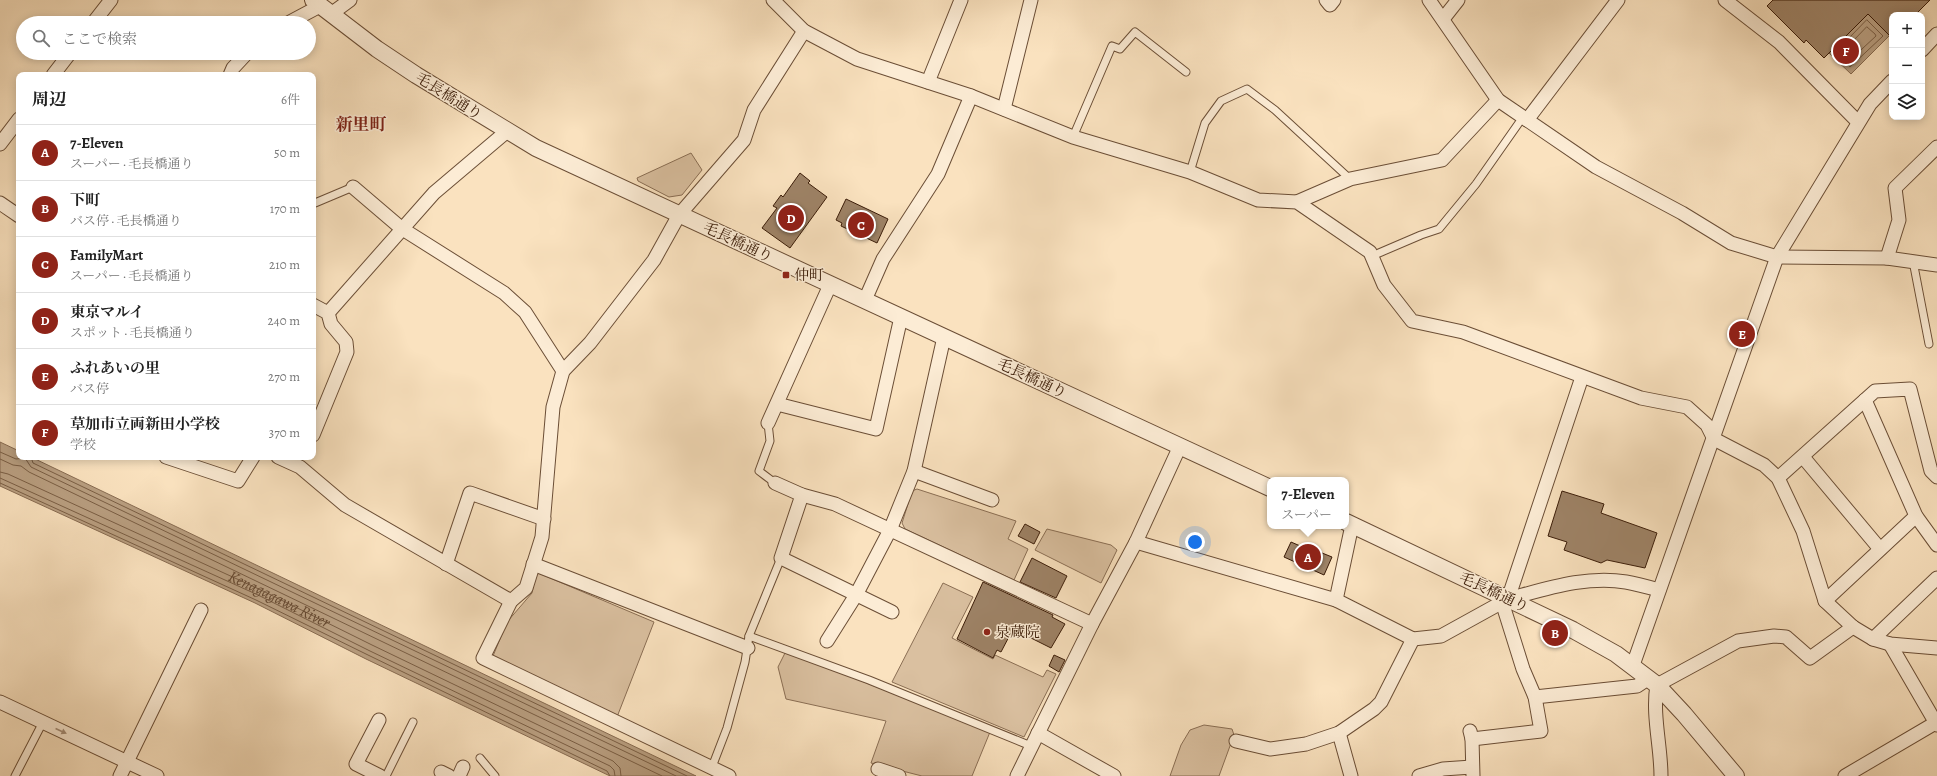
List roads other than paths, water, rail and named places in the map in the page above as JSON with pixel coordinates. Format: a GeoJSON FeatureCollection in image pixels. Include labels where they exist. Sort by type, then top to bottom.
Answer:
{"type":"FeatureCollection","features":[{"type":"Feature","properties":{"kind":"street"},"geometry":{"type":"LineString","coordinates":[[98,16],[111,0]]}},
{"type":"Feature","properties":{"kind":"street"},"geometry":{"type":"LineString","coordinates":[[303,16],[322,7],[350,0]]}},
{"type":"Feature","properties":{"kind":"street"},"geometry":{"type":"LineString","coordinates":[[772,0],[804,31],[857,59],[971,96],[1074,137],[1190,172],[1258,200],[1297,202],[1350,179],[1442,160],[1498,100]]}},
{"type":"Feature","properties":{"kind":"street"},"geometry":{"type":"LineString","coordinates":[[928,82],[961,0]]}},
{"type":"Feature","properties":{"kind":"street"},"geometry":{"type":"LineString","coordinates":[[1004,109],[1031,0]]}},
{"type":"Feature","properties":{"kind":"street"},"geometry":{"type":"LineString","coordinates":[[1326,0],[1330,5],[1334,0]]}},
{"type":"Feature","properties":{"kind":"street"},"geometry":{"type":"LineString","coordinates":[[1430,0],[1498,100],[1596,167],[1682,213],[1731,243],[1778,257],[1887,258],[1937,265]]}},
{"type":"Feature","properties":{"kind":"street"},"geometry":{"type":"LineString","coordinates":[[1443,19],[1458,0]]}},
{"type":"Feature","properties":{"kind":"street"},"geometry":{"type":"LineString","coordinates":[[1525,118],[1618,0]]}},
{"type":"Feature","properties":{"kind":"street"},"geometry":{"type":"LineString","coordinates":[[1725,0],[1779,42],[1858,122]]}},
{"type":"Feature","properties":{"kind":"street","name":"毛長橋通り"},"geometry":{"type":"LineString","coordinates":[[322,7],[384,54],[506,132],[571,166],[865,300],[1267,487]]}},
{"type":"Feature","properties":{"kind":"street"},"geometry":{"type":"LineString","coordinates":[[729,776],[482,658],[511,601],[526,588],[542,537],[553,407],[563,371],[590,343],[654,260],[678,215],[744,140],[754,110],[804,31]]}},
{"type":"Feature","properties":{"kind":"street"},"geometry":{"type":"LineString","coordinates":[[1924,48],[1937,34]]}},
{"type":"Feature","properties":{"kind":"street"},"geometry":{"type":"LineString","coordinates":[[55,72],[65,60]]}},
{"type":"Feature","properties":{"kind":"street"},"geometry":{"type":"LineString","coordinates":[[231,72],[240,60]]}},
{"type":"Feature","properties":{"kind":"street"},"geometry":{"type":"LineString","coordinates":[[1632,665],[1778,257],[1858,122],[1870,104],[1889,84]]}},
{"type":"Feature","properties":{"kind":"street"},"geometry":{"type":"LineString","coordinates":[[865,300],[883,259],[938,174],[971,96]]}},
{"type":"Feature","properties":{"kind":"street"},"geometry":{"type":"LineString","coordinates":[[0,144],[16,123]]}},
{"type":"Feature","properties":{"kind":"street"},"geometry":{"type":"LineString","coordinates":[[328,313],[434,193],[506,132]]}},
{"type":"Feature","properties":{"kind":"street"},"geometry":{"type":"LineString","coordinates":[[1887,258],[1899,220],[1895,188],[1937,147]]}},
{"type":"Feature","properties":{"kind":"street"},"geometry":{"type":"LineString","coordinates":[[353,187],[402,228],[504,293],[526,312],[563,371]]}},
{"type":"Feature","properties":{"kind":"street"},"geometry":{"type":"LineString","coordinates":[[1297,202],[1370,252],[1384,285],[1412,321],[1463,332],[1641,398],[1687,407],[1706,425],[1714,439],[1764,465],[1778,478],[1803,532],[1824,601],[1853,627],[1873,640],[1890,644],[1937,648]]}},
{"type":"Feature","properties":{"kind":"street"},"geometry":{"type":"LineString","coordinates":[[0,203],[16,214]]}},
{"type":"Feature","properties":{"kind":"street"},"geometry":{"type":"LineString","coordinates":[[768,423],[830,284]]}},
{"type":"Feature","properties":{"kind":"street"},"geometry":{"type":"LineString","coordinates":[[316,307],[328,313],[331,324],[346,342],[347,352],[316,428]]}},
{"type":"Feature","properties":{"kind":"street"},"geometry":{"type":"LineString","coordinates":[[777,404],[876,429],[901,317]]}},
{"type":"Feature","properties":{"kind":"street"},"geometry":{"type":"LineString","coordinates":[[827,641],[856,595],[890,530],[914,471],[944,337]]}},
{"type":"Feature","properties":{"kind":"street"},"geometry":{"type":"LineString","coordinates":[[1419,776],[1443,769],[1472,771],[1471,735],[1541,731],[1535,697],[1523,669],[1505,601],[1582,377]]}},
{"type":"Feature","properties":{"kind":"street"},"geometry":{"type":"LineString","coordinates":[[1778,478],[1803,457],[1874,391],[1910,389],[1932,451],[1931,471],[1937,477]]}},
{"type":"Feature","properties":{"kind":"street"},"geometry":{"type":"LineString","coordinates":[[1865,400],[1916,516],[1937,545]]}},
{"type":"Feature","properties":{"kind":"street"},"geometry":{"type":"LineString","coordinates":[[1017,776],[1092,624],[1136,542],[1180,446]]}},
{"type":"Feature","properties":{"kind":"street"},"geometry":{"type":"LineString","coordinates":[[1803,457],[1880,549]]}},
{"type":"Feature","properties":{"kind":"street"},"geometry":{"type":"LineString","coordinates":[[175,460],[238,481],[251,460]]}},
{"type":"Feature","properties":{"kind":"street"},"geometry":{"type":"LineString","coordinates":[[302,462],[345,505],[511,601]]}},
{"type":"Feature","properties":{"kind":"street"},"geometry":{"type":"LineString","coordinates":[[914,471],[992,500]]}},
{"type":"Feature","properties":{"kind":"street"},"geometry":{"type":"LineString","coordinates":[[775,483],[802,495],[835,504],[1092,624]]}},
{"type":"Feature","properties":{"kind":"street"},"geometry":{"type":"LineString","coordinates":[[446,564],[470,494],[544,519]]}},
{"type":"Feature","properties":{"kind":"street"},"geometry":{"type":"LineString","coordinates":[[802,495],[781,558],[892,612]]}},
{"type":"Feature","properties":{"kind":"street"},"geometry":{"type":"LineString","coordinates":[[1824,601],[1916,516]]}},
{"type":"Feature","properties":{"kind":"street","name":"毛長橋通り"},"geometry":{"type":"LineString","coordinates":[[1349,524],[1505,601],[1573,630],[1632,665],[1653,682],[1684,714],[1736,776]]}},
{"type":"Feature","properties":{"kind":"street"},"geometry":{"type":"LineString","coordinates":[[1336,600],[1348,529]]}},
{"type":"Feature","properties":{"kind":"street"},"geometry":{"type":"LineString","coordinates":[[1136,542],[1336,600],[1413,639],[1441,636],[1505,601],[1558,586],[1612,580],[1659,590]]}},
{"type":"Feature","properties":{"kind":"street"},"geometry":{"type":"LineString","coordinates":[[533,564],[749,642]]}},
{"type":"Feature","properties":{"kind":"street"},"geometry":{"type":"LineString","coordinates":[[1873,640],[1937,578]]}},
{"type":"Feature","properties":{"kind":"street"},"geometry":{"type":"LineString","coordinates":[[120,776],[201,610]]}},
{"type":"Feature","properties":{"kind":"street"},"geometry":{"type":"LineString","coordinates":[[1535,697],[1637,686],[1653,682],[1738,641],[1774,636],[1786,637],[1810,658],[1853,627]]}},
{"type":"Feature","properties":{"kind":"street"},"geometry":{"type":"LineString","coordinates":[[1236,740],[1270,749],[1306,744],[1339,734],[1374,710],[1381,702],[1413,639]]}},
{"type":"Feature","properties":{"kind":"street"},"geometry":{"type":"LineString","coordinates":[[1845,776],[1937,723],[1890,644]]}},
{"type":"Feature","properties":{"kind":"street"},"geometry":{"type":"LineString","coordinates":[[1653,682],[1661,756],[1661,776]]}},
{"type":"Feature","properties":{"kind":"street"},"geometry":{"type":"LineString","coordinates":[[0,702],[157,776]]}},
{"type":"Feature","properties":{"kind":"street"},"geometry":{"type":"LineString","coordinates":[[379,720],[356,764],[380,776]]}},
{"type":"Feature","properties":{"kind":"street"},"geometry":{"type":"LineString","coordinates":[[1038,733],[1114,776]]}},
{"type":"Feature","properties":{"kind":"street"},"geometry":{"type":"LineString","coordinates":[[1339,734],[1351,776]]}},
{"type":"Feature","properties":{"kind":"street"},"geometry":{"type":"LineString","coordinates":[[878,769],[899,776]]}},
{"type":"Feature","properties":{"kind":"lane"},"geometry":{"type":"LineString","coordinates":[[1074,137],[1112,46],[1120,49],[1135,32],[1186,72]]}},
{"type":"Feature","properties":{"kind":"lane"},"geometry":{"type":"LineString","coordinates":[[1190,172],[1205,124],[1221,101],[1247,89],[1275,110],[1350,179]]}},
{"type":"Feature","properties":{"kind":"lane"},"geometry":{"type":"LineString","coordinates":[[1372,256],[1439,229],[1476,184],[1525,118]]}},
{"type":"Feature","properties":{"kind":"lane"},"geometry":{"type":"LineString","coordinates":[[316,204],[353,187]]}},
{"type":"Feature","properties":{"kind":"lane"},"geometry":{"type":"LineString","coordinates":[[1914,262],[1929,344]]}},
{"type":"Feature","properties":{"kind":"lane"},"geometry":{"type":"LineString","coordinates":[[768,423],[770,441],[759,472],[775,483]]}},
{"type":"Feature","properties":{"kind":"lane"},"geometry":{"type":"LineString","coordinates":[[712,767],[727,728],[749,642],[781,558]]}},
{"type":"Feature","properties":{"kind":"lane"},"geometry":{"type":"LineString","coordinates":[[749,642],[869,680],[1031,746]]}},
{"type":"Feature","properties":{"kind":"lane"},"geometry":{"type":"LineString","coordinates":[[15,776],[43,722]]}},
{"type":"Feature","properties":{"kind":"lane"},"geometry":{"type":"LineString","coordinates":[[386,776],[413,722]]}},
{"type":"Feature","properties":{"kind":"lane"},"geometry":{"type":"LineString","coordinates":[[480,758],[495,776]]}},
{"type":"Feature","properties":{"kind":"water"},"geometry":{"type":"Polygon","coordinates":[[[1868,14],[1889,34],[1889,36],[1851,74],[1829,53],[1868,14]]]}},
{"type":"Feature","properties":{"kind":"water","name":"Kenagagawa River"},"geometry":{"type":"Polygon","coordinates":[[[0,442],[16,450],[16,460],[37,460],[696,776],[610,776],[366,659],[255,603],[0,486],[0,442]]]}},
{"type":"Feature","properties":{"kind":"place","name":"草加市立両新田小学校"},"geometry":{"type":"Point","coordinates":[1846,51]}},
{"type":"Feature","properties":{"kind":"place","name":"東京マルイ"},"geometry":{"type":"Point","coordinates":[791,218]}},
{"type":"Feature","properties":{"kind":"place","name":"FamilyMart"},"geometry":{"type":"Point","coordinates":[861,225]}},
{"type":"Feature","properties":{"kind":"place","name":"仲町"},"geometry":{"type":"Point","coordinates":[786,275]}},
{"type":"Feature","properties":{"kind":"place","name":"ふれあいの里"},"geometry":{"type":"Point","coordinates":[1742,334]}},
{"type":"Feature","properties":{"kind":"place","name":"7-Eleven"},"geometry":{"type":"Point","coordinates":[1308,557]}},
{"type":"Feature","properties":{"kind":"place","name":"泉蔵院"},"geometry":{"type":"Point","coordinates":[987,632]}},
{"type":"Feature","properties":{"kind":"place","name":"下町"},"geometry":{"type":"Point","coordinates":[1555,633]}},
{"type":"Feature","properties":{"kind":"district","name":"新里町"},"geometry":{"type":"Point","coordinates":[361,124]}}]}
